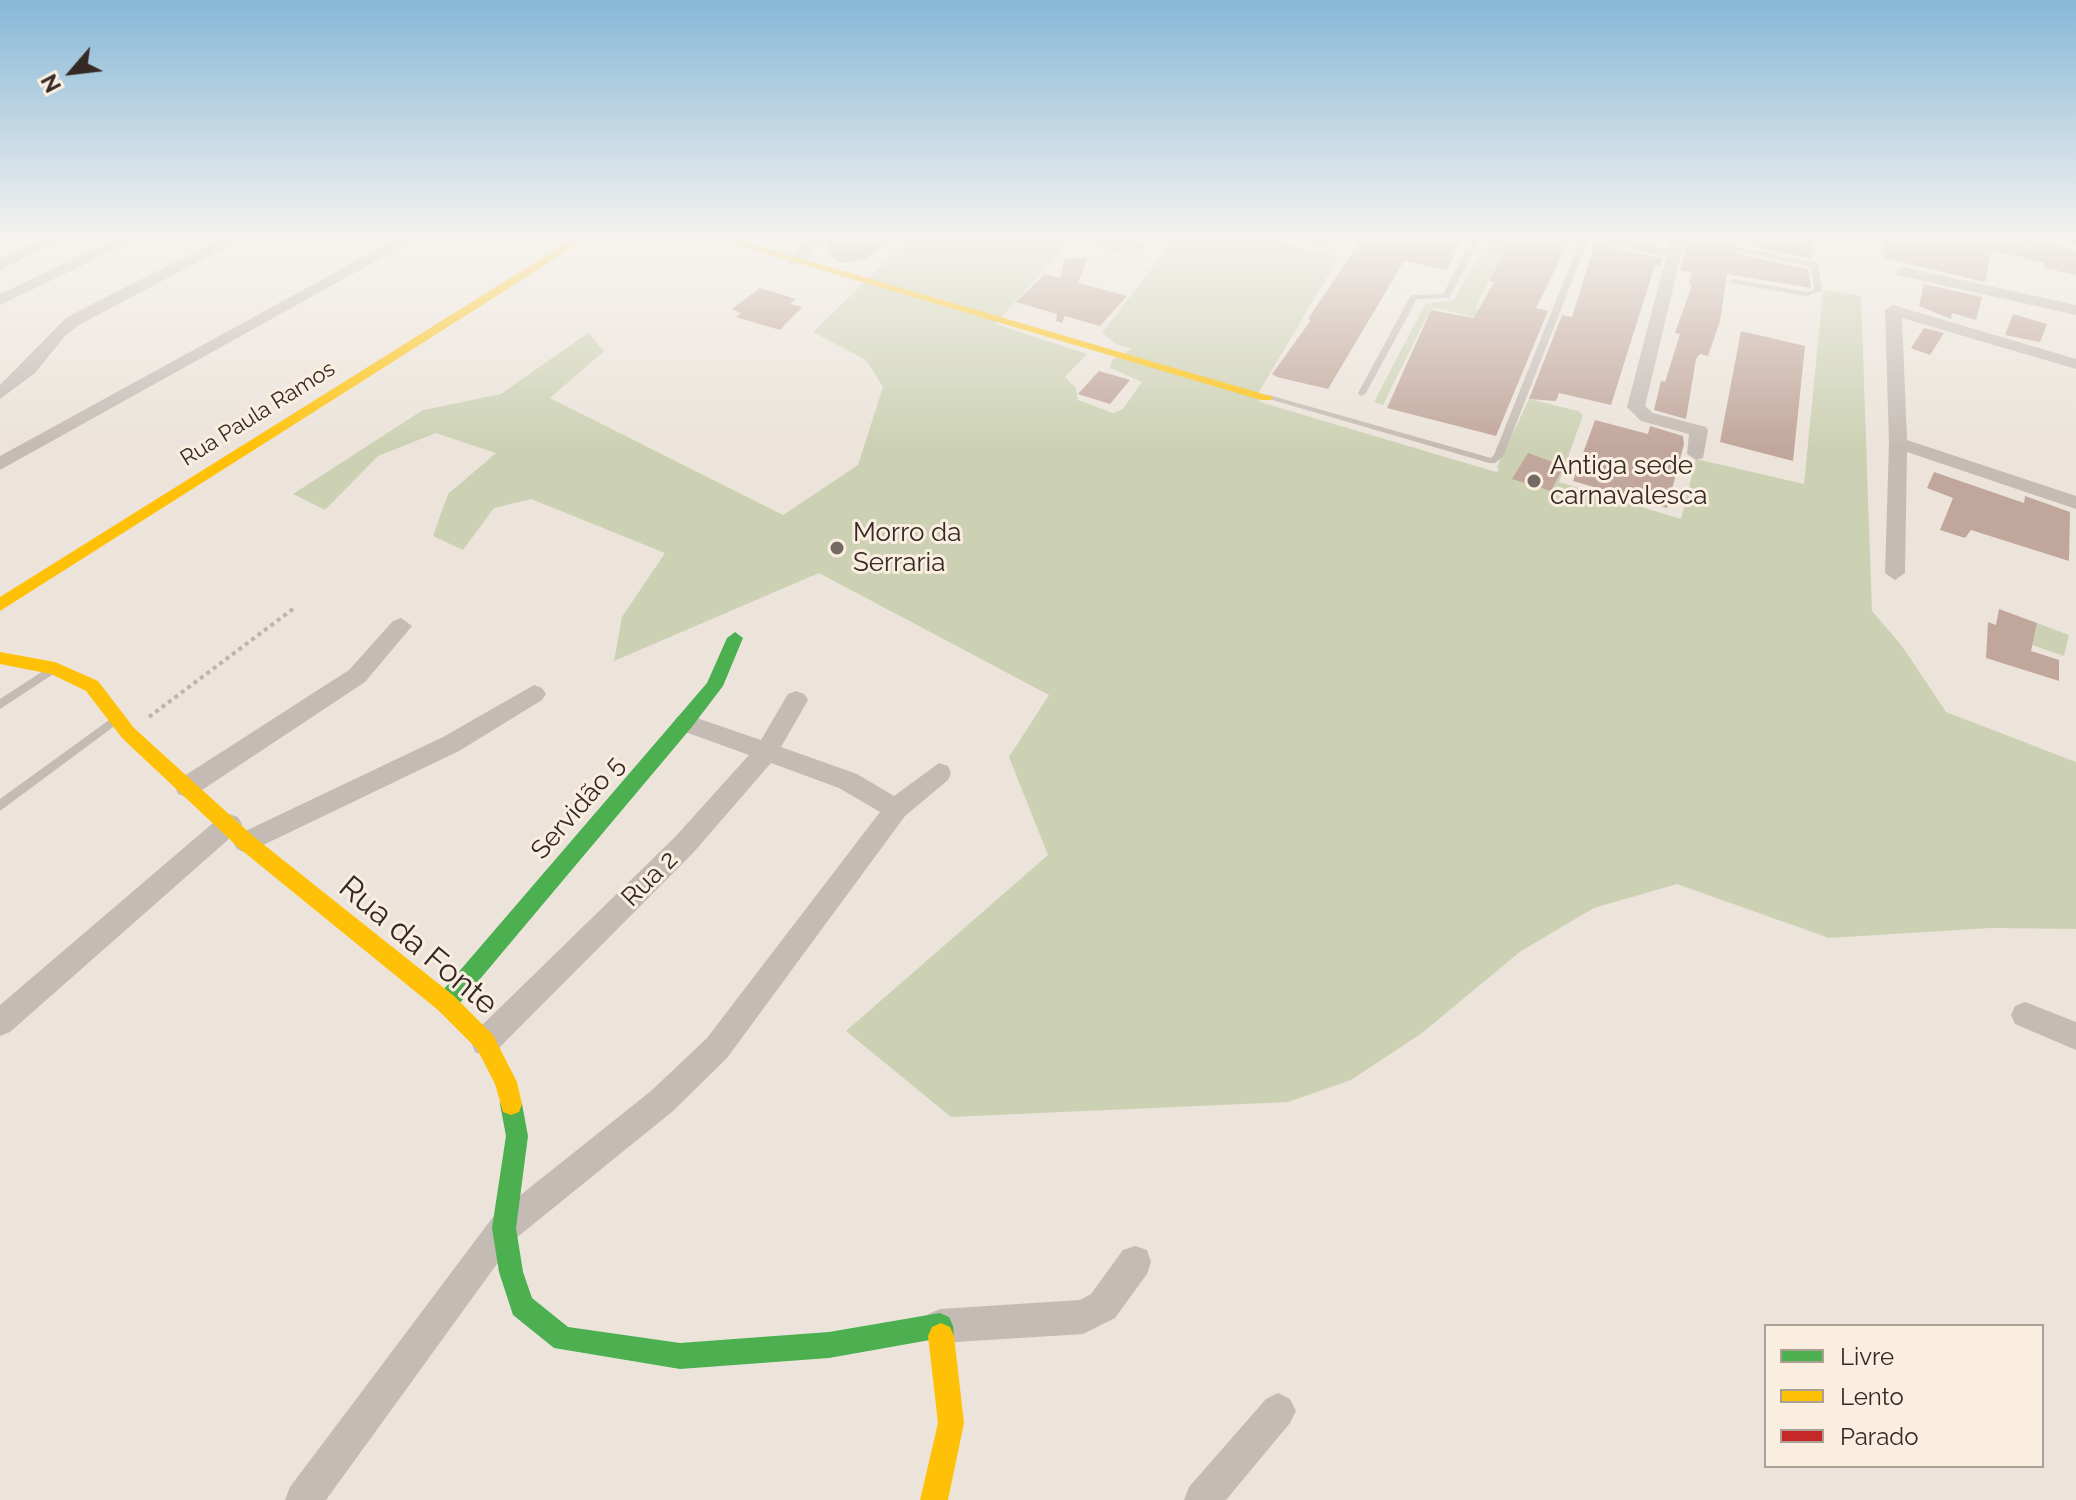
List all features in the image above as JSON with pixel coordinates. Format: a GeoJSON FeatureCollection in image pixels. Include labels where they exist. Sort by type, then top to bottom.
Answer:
{"type":"FeatureCollection","features":[{"type":"Feature","properties":{"kind":"street"},"geometry":{"type":"LineString","coordinates":[[0,394],[29,369],[59,332],[99,308]]}},
{"type":"Feature","properties":{"kind":"street"},"geometry":{"type":"LineString","coordinates":[[0,464],[283,308]]}},
{"type":"Feature","properties":{"kind":"street","name":"Rua Paula Ramos"},"geometry":{"type":"LineString","coordinates":[[0,605],[472,308]]}},
{"type":"Feature","properties":{"kind":"street"},"geometry":{"type":"LineString","coordinates":[[957,308],[1266,397]]}},
{"type":"Feature","properties":{"kind":"street"},"geometry":{"type":"LineString","coordinates":[[1661,308],[1636,407],[1647,417],[1699,431],[1696,454]]}},
{"type":"Feature","properties":{"kind":"street"},"geometry":{"type":"LineString","coordinates":[[1895,573],[1898,443],[1893,310],[2076,364]]}},
{"type":"Feature","properties":{"kind":"street"},"geometry":{"type":"LineString","coordinates":[[1898,443],[2076,503]]}},
{"type":"Feature","properties":{"kind":"street"},"geometry":{"type":"LineString","coordinates":[[187,787],[357,676],[401,626]]}},
{"type":"Feature","properties":{"kind":"street","name":"Servidão 5"},"geometry":{"type":"LineString","coordinates":[[446,1003],[685,723],[720,676],[735,638]]}},
{"type":"Feature","properties":{"kind":"street","name":"Rua da Fonte"},"geometry":{"type":"LineString","coordinates":[[0,658],[55,668],[92,686],[122,726],[237,833],[446,1003],[485,1042],[506,1082],[517,1136],[504,1228],[511,1272],[522,1306],[563,1339],[680,1356],[829,1345],[940,1326]]}},
{"type":"Feature","properties":{"kind":"street"},"geometry":{"type":"LineString","coordinates":[[0,1023],[237,833],[451,744],[534,694]]}},
{"type":"Feature","properties":{"kind":"street","name":"Rua 2"},"geometry":{"type":"LineString","coordinates":[[485,1042],[684,845],[767,751],[796,700]]}},
{"type":"Feature","properties":{"kind":"street"},"geometry":{"type":"LineString","coordinates":[[685,723],[848,781],[896,809]]}},
{"type":"Feature","properties":{"kind":"street"},"geometry":{"type":"LineString","coordinates":[[303,1500],[504,1228],[652,1110],[717,1048],[896,809],[939,773]]}},
{"type":"Feature","properties":{"kind":"street"},"geometry":{"type":"LineString","coordinates":[[2025,1015],[2076,1036]]}},
{"type":"Feature","properties":{"kind":"street"},"geometry":{"type":"LineString","coordinates":[[934,1500],[951,1423],[940,1326],[1083,1317],[1103,1306],[1135,1262]]}},
{"type":"Feature","properties":{"kind":"street"},"geometry":{"type":"LineString","coordinates":[[1202,1500],[1278,1411]]}},
{"type":"Feature","properties":{"kind":"lane"},"geometry":{"type":"LineString","coordinates":[[1362,393],[1408,308]]}},
{"type":"Feature","properties":{"kind":"lane"},"geometry":{"type":"LineString","coordinates":[[1266,397],[1492,461],[1498,457],[1557,308]]}},
{"type":"Feature","properties":{"kind":"lane"},"geometry":{"type":"LineString","coordinates":[[0,705],[55,668]]}},
{"type":"Feature","properties":{"kind":"lane"},"geometry":{"type":"LineString","coordinates":[[0,806],[122,726]]}},
{"type":"Feature","properties":{"kind":"path"},"geometry":{"type":"LineString","coordinates":[[122,726],[293,609]]}},
{"type":"Feature","properties":{"kind":"green space"},"geometry":{"type":"Polygon","coordinates":[[[838,308],[1009,308],[995,324],[1087,354],[1065,377],[1076,388],[1078,400],[1113,413],[1123,409],[1142,382],[1110,368],[1112,360],[1132,349],[1116,344],[1102,333],[1121,308],[1309,308],[1256,397],[1260,402],[1496,472],[1529,399],[1578,411],[1583,415],[1559,482],[1681,519],[1696,459],[1804,484],[1821,308],[1861,308],[1872,611],[1902,646],[1946,712],[2076,762],[2076,929],[1991,928],[1829,938],[1677,884],[1594,908],[1521,951],[1422,1033],[1351,1080],[1288,1102],[951,1117],[846,1031],[1048,855],[1009,757],[1049,695],[819,573],[614,661],[622,617],[665,553],[531,499],[494,508],[463,550],[433,536],[448,494],[496,453],[436,433],[378,456],[325,510],[293,494],[423,410],[501,394],[588,333],[604,351],[550,398],[783,515],[858,465],[883,387],[866,360],[813,332],[838,308]]]}},
{"type":"Feature","properties":{"kind":"green space"},"geometry":{"type":"Polygon","coordinates":[[[1423,308],[1436,308],[1430,310],[1383,405],[1374,402],[1423,308]]]}},
{"type":"Feature","properties":{"kind":"green space"},"geometry":{"type":"Polygon","coordinates":[[[1436,308],[1475,308],[1541,325],[1539,332],[1436,308]]]}},
{"type":"Feature","properties":{"kind":"green space"},"geometry":{"type":"Polygon","coordinates":[[[2037,623],[2069,635],[2064,656],[2032,645],[2037,623]]]}},
{"type":"Feature","properties":{"kind":"building"},"geometry":{"type":"Polygon","coordinates":[[[801,308],[780,330],[736,317],[741,313],[732,309],[801,308]]]}},
{"type":"Feature","properties":{"kind":"building"},"geometry":{"type":"Polygon","coordinates":[[[1036,308],[1116,308],[1100,326],[1065,316],[1062,323],[1056,321],[1057,314],[1036,308]]]}},
{"type":"Feature","properties":{"kind":"building"},"geometry":{"type":"Polygon","coordinates":[[[1315,308],[1376,308],[1328,389],[1272,374],[1311,320],[1308,319],[1315,308]]]}},
{"type":"Feature","properties":{"kind":"building"},"geometry":{"type":"Polygon","coordinates":[[[1480,308],[1536,308],[1548,311],[1496,436],[1387,408],[1431,310],[1474,318],[1480,308]]]}},
{"type":"Feature","properties":{"kind":"building"},"geometry":{"type":"Polygon","coordinates":[[[1575,308],[1641,308],[1611,405],[1559,393],[1556,401],[1529,399],[1562,315],[1572,317],[1575,308]]]}},
{"type":"Feature","properties":{"kind":"building"},"geometry":{"type":"Polygon","coordinates":[[[1684,308],[1722,308],[1708,356],[1700,354],[1696,359],[1686,419],[1654,410],[1661,381],[1665,382],[1680,334],[1675,333],[1684,308]]]}},
{"type":"Feature","properties":{"kind":"building"},"geometry":{"type":"Polygon","coordinates":[[[1924,308],[1979,308],[1976,320],[1952,313],[1951,319],[1924,308]]]}},
{"type":"Feature","properties":{"kind":"building"},"geometry":{"type":"Polygon","coordinates":[[[2013,314],[2047,324],[2040,342],[2005,335],[2013,314]]]}},
{"type":"Feature","properties":{"kind":"building"},"geometry":{"type":"Polygon","coordinates":[[[1924,328],[1944,333],[1930,355],[1911,348],[1924,328]]]}},
{"type":"Feature","properties":{"kind":"building"},"geometry":{"type":"Polygon","coordinates":[[[1741,331],[1805,346],[1793,461],[1720,442],[1741,331]]]}},
{"type":"Feature","properties":{"kind":"building"},"geometry":{"type":"Polygon","coordinates":[[[1099,371],[1130,380],[1110,404],[1078,394],[1099,371]]]}},
{"type":"Feature","properties":{"kind":"building"},"geometry":{"type":"Polygon","coordinates":[[[1595,420],[1648,434],[1650,426],[1683,436],[1684,444],[1667,508],[1573,481],[1595,420]]]}},
{"type":"Feature","properties":{"kind":"building"},"geometry":{"type":"Polygon","coordinates":[[[1528,453],[1564,466],[1551,491],[1512,479],[1528,453]]]}},
{"type":"Feature","properties":{"kind":"building"},"geometry":{"type":"Polygon","coordinates":[[[1934,472],[2024,503],[2025,496],[2070,512],[2069,561],[1971,530],[1965,538],[1940,530],[1953,498],[1927,488],[1934,472]]]}},
{"type":"Feature","properties":{"kind":"building"},"geometry":{"type":"Polygon","coordinates":[[[1999,609],[2037,623],[2031,651],[2059,660],[2059,681],[1986,658],[1988,622],[1996,625],[1999,609]]]}},
{"type":"Feature","properties":{"kind":"traffic: fast"},"geometry":{"type":"LineString","coordinates":[[446,1003],[685,723],[714,686],[735,638]]}},
{"type":"Feature","properties":{"kind":"traffic: fast"},"geometry":{"type":"LineString","coordinates":[[511,1104],[517,1136],[504,1228],[511,1272],[522,1306],[563,1339],[680,1356],[829,1345],[940,1326],[941,1336]]}},
{"type":"Feature","properties":{"kind":"traffic: slow"},"geometry":{"type":"LineString","coordinates":[[0,605],[472,308]]}},
{"type":"Feature","properties":{"kind":"traffic: slow"},"geometry":{"type":"LineString","coordinates":[[959,308],[1266,397]]}},
{"type":"Feature","properties":{"kind":"traffic: slow"},"geometry":{"type":"LineString","coordinates":[[0,658],[55,668],[92,686],[128,733],[246,842],[446,1003],[485,1042],[506,1082],[511,1104]]}},
{"type":"Feature","properties":{"kind":"traffic: slow"},"geometry":{"type":"LineString","coordinates":[[934,1500],[951,1423],[941,1336]]}},
{"type":"Feature","properties":{"kind":"place","name":"Antiga sede carnavalesca"},"geometry":{"type":"Point","coordinates":[1534,481]}},
{"type":"Feature","properties":{"kind":"place","name":"Morro da Serraria"},"geometry":{"type":"Point","coordinates":[837,548]}}]}
